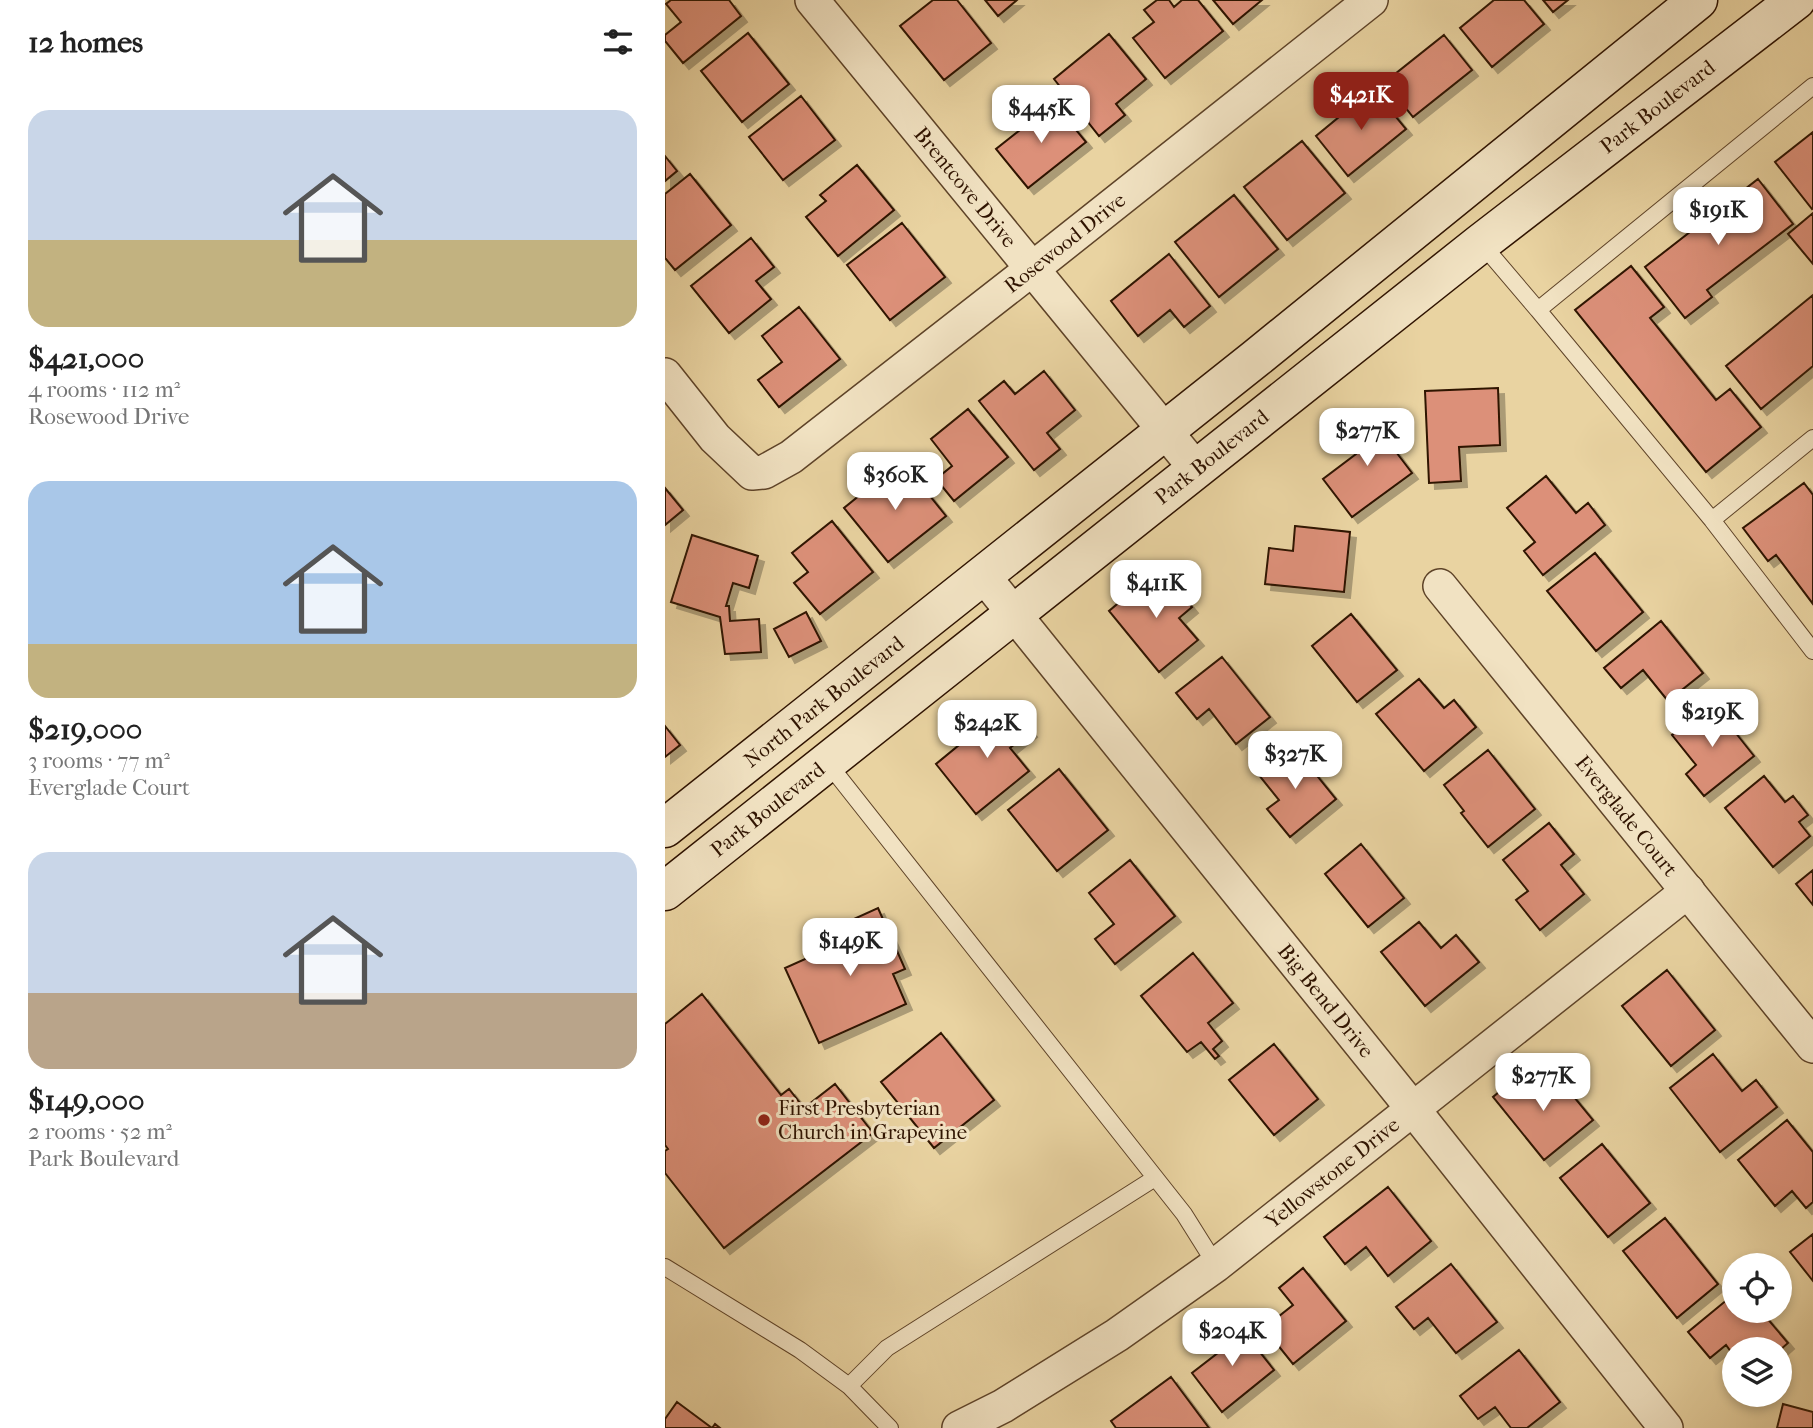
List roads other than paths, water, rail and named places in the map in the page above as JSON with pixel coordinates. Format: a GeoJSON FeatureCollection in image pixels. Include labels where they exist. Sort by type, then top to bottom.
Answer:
{"type":"FeatureCollection","features":[{"type":"Feature","properties":{"kind":"main road"},"geometry":{"type":"LineString","coordinates":[[982,574],[1165,430],[1698,0]]}},
{"type":"Feature","properties":{"kind":"main road","name":"Park Boulevard"},"geometry":{"type":"LineString","coordinates":[[665,891],[1482,243],[1796,0]]}},
{"type":"Feature","properties":{"kind":"main road"},"geometry":{"type":"LineString","coordinates":[[1449,202],[1482,243]]}},
{"type":"Feature","properties":{"kind":"main road","name":"North Park Boulevard"},"geometry":{"type":"LineString","coordinates":[[665,828],[982,574]]}},
{"type":"Feature","properties":{"kind":"street","name":"Rosewood Drive"},"geometry":{"type":"LineString","coordinates":[[665,375],[715,438],[752,473],[764,472],[791,457],[1032,270],[1371,0]]}},
{"type":"Feature","properties":{"kind":"street","name":"Brentcove Drive"},"geometry":{"type":"LineString","coordinates":[[819,2],[1032,270],[1197,470]]}},
{"type":"Feature","properties":{"kind":"street","name":"Big Bend Drive"},"geometry":{"type":"LineString","coordinates":[[982,574],[1666,1428]]}},
{"type":"Feature","properties":{"kind":"street","name":"Everglade Court"},"geometry":{"type":"LineString","coordinates":[[1440,586],[1813,1046]]}},
{"type":"Feature","properties":{"kind":"street","name":"Yellowstone Drive"},"geometry":{"type":"LineString","coordinates":[[959,1428],[1003,1406],[1117,1335],[1216,1265],[1688,891]]}},
{"type":"Feature","properties":{"kind":"lane"},"geometry":{"type":"LineString","coordinates":[[1538,310],[1813,86]]}},
{"type":"Feature","properties":{"kind":"lane"},"geometry":{"type":"LineString","coordinates":[[1482,243],[1712,520],[1813,651]]}},
{"type":"Feature","properties":{"kind":"lane"},"geometry":{"type":"LineString","coordinates":[[1712,520],[1813,438]]}},
{"type":"Feature","properties":{"kind":"lane"},"geometry":{"type":"LineString","coordinates":[[827,762],[1184,1214],[1216,1265]]}},
{"type":"Feature","properties":{"kind":"lane"},"geometry":{"type":"LineString","coordinates":[[849,1386],[887,1348],[1155,1178]]}},
{"type":"Feature","properties":{"kind":"lane"},"geometry":{"type":"LineString","coordinates":[[665,1267],[800,1350],[849,1386],[890,1428]]}},
{"type":"Feature","properties":{"kind":"place","name":"First Presbyterian Church in Grapevine"},"geometry":{"type":"Point","coordinates":[764,1120]}}]}
